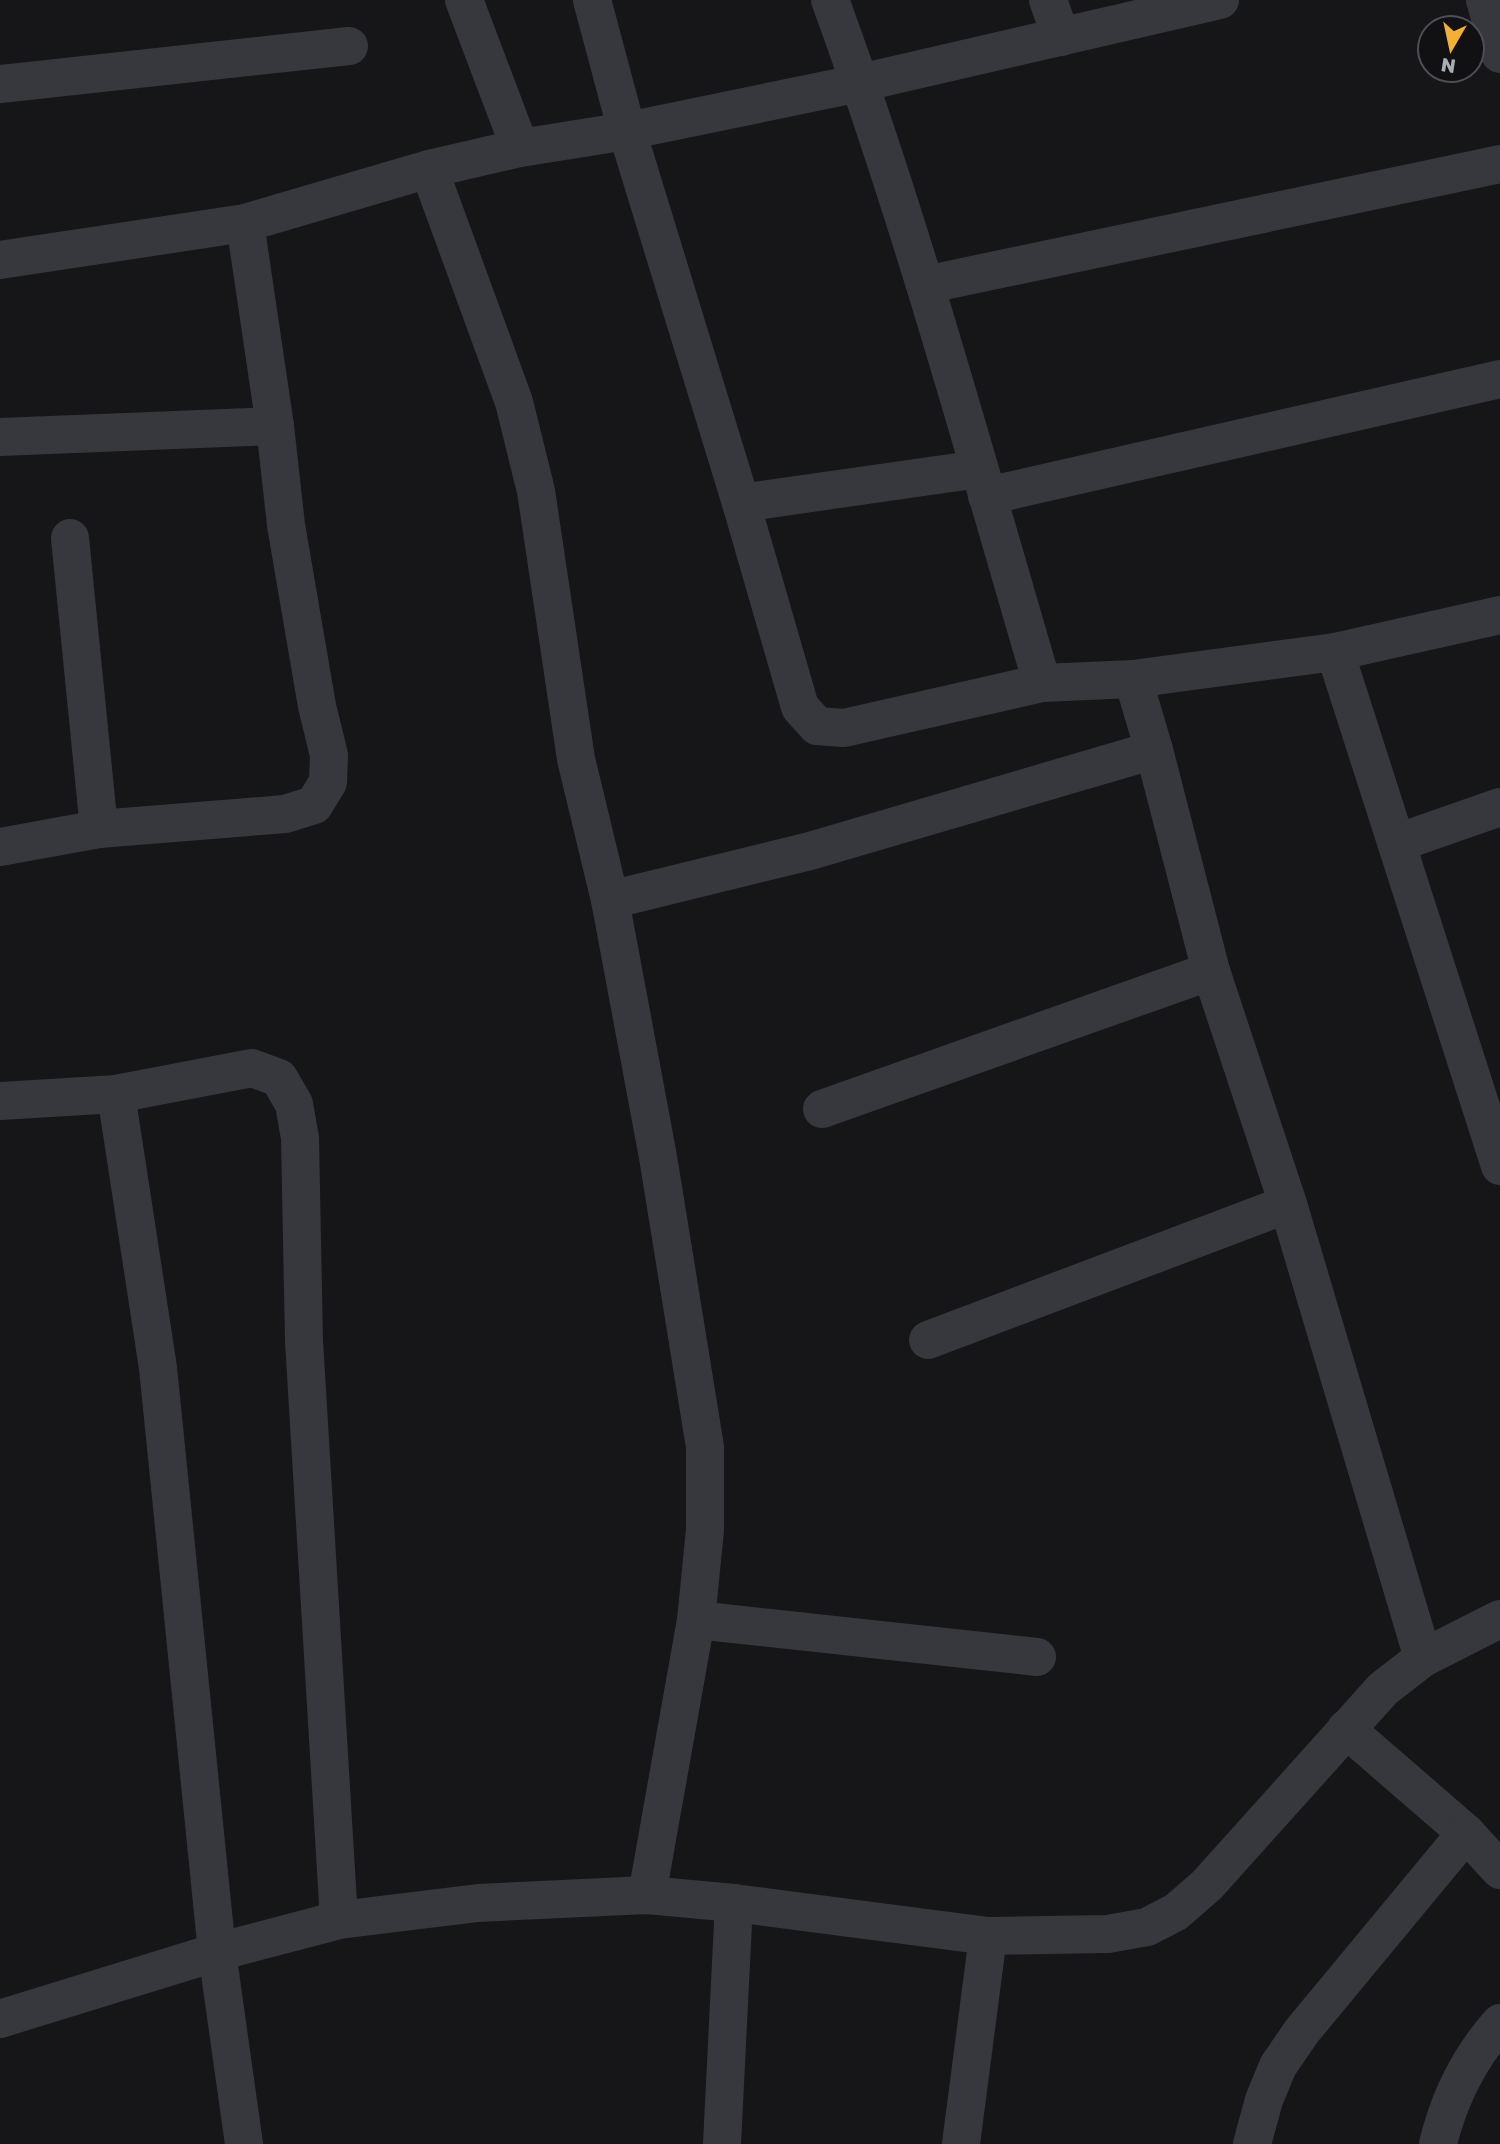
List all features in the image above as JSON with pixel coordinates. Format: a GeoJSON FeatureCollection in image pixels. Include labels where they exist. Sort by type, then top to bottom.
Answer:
{"type":"FeatureCollection","features":[{"type":"Feature","properties":{"kind":"street"},"geometry":{"type":"LineString","coordinates":[[464,0],[520,148]]}},
{"type":"Feature","properties":{"kind":"street"},"geometry":{"type":"LineString","coordinates":[[592,0],[627,131],[741,503],[800,707],[817,726],[844,728],[1042,683],[1133,679],[1335,652],[1500,615]]}},
{"type":"Feature","properties":{"kind":"street"},"geometry":{"type":"LineString","coordinates":[[830,0],[860,83],[925,285],[1042,683]]}},
{"type":"Feature","properties":{"kind":"street"},"geometry":{"type":"LineString","coordinates":[[1048,0],[1060,37]]}},
{"type":"Feature","properties":{"kind":"street"},"geometry":{"type":"LineString","coordinates":[[0,260],[245,223],[429,169],[520,148],[627,131],[860,83],[1220,0]]}},
{"type":"Feature","properties":{"kind":"street"},"geometry":{"type":"LineString","coordinates":[[1485,0],[1500,54]]}},
{"type":"Feature","properties":{"kind":"street"},"geometry":{"type":"LineString","coordinates":[[0,84],[349,46]]}},
{"type":"Feature","properties":{"kind":"street"},"geometry":{"type":"LineString","coordinates":[[925,285],[1500,164]]}},
{"type":"Feature","properties":{"kind":"street"},"geometry":{"type":"LineString","coordinates":[[429,169],[517,415],[536,491],[576,759],[610,900],[657,1157],[705,1447],[705,1530],[696,1620],[647,1895]]}},
{"type":"Feature","properties":{"kind":"street"},"geometry":{"type":"LineString","coordinates":[[0,847],[99,829],[285,814],[314,805],[328,782],[329,755],[317,706],[286,525],[275,425],[245,223]]}},
{"type":"Feature","properties":{"kind":"street"},"geometry":{"type":"LineString","coordinates":[[741,503],[983,482],[1500,379]]}},
{"type":"Feature","properties":{"kind":"street"},"geometry":{"type":"LineString","coordinates":[[0,438],[275,425]]}},
{"type":"Feature","properties":{"kind":"street"},"geometry":{"type":"LineString","coordinates":[[70,538],[99,829]]}},
{"type":"Feature","properties":{"kind":"street"},"geometry":{"type":"LineString","coordinates":[[1335,652],[1498,1152]]}},
{"type":"Feature","properties":{"kind":"street"},"geometry":{"type":"LineString","coordinates":[[1133,679],[1154,750],[1210,971],[1288,1204],[1423,1658]]}},
{"type":"Feature","properties":{"kind":"street"},"geometry":{"type":"LineString","coordinates":[[610,900],[810,851],[1154,750]]}},
{"type":"Feature","properties":{"kind":"street"},"geometry":{"type":"LineString","coordinates":[[1397,843],[1500,807]]}},
{"type":"Feature","properties":{"kind":"street"},"geometry":{"type":"LineString","coordinates":[[822,1108],[1210,971]]}},
{"type":"Feature","properties":{"kind":"street"},"geometry":{"type":"LineString","coordinates":[[0,1101],[116,1094],[252,1068],[279,1078],[294,1104],[300,1138],[304,1341],[339,1920]]}},
{"type":"Feature","properties":{"kind":"street"},"geometry":{"type":"LineString","coordinates":[[116,1094],[158,1367],[217,1952],[244,2144]]}},
{"type":"Feature","properties":{"kind":"street"},"geometry":{"type":"LineString","coordinates":[[928,1340],[1288,1204]]}},
{"type":"Feature","properties":{"kind":"street"},"geometry":{"type":"LineString","coordinates":[[1,2014],[339,1920],[478,1903],[647,1895],[734,1903],[988,1936],[1108,1934],[1147,1927],[1176,1912],[1207,1885],[1382,1689],[1423,1658],[1500,1619]]}},
{"type":"Feature","properties":{"kind":"street"},"geometry":{"type":"LineString","coordinates":[[696,1620],[1037,1657]]}},
{"type":"Feature","properties":{"kind":"street"},"geometry":{"type":"LineString","coordinates":[[1346,1729],[1466,1833],[1500,1870]]}},
{"type":"Feature","properties":{"kind":"street"},"geometry":{"type":"LineString","coordinates":[[1251,2144],[1264,2100],[1278,2066],[1302,2031],[1466,1833]]}},
{"type":"Feature","properties":{"kind":"street"},"geometry":{"type":"LineString","coordinates":[[722,2144],[734,1903]]}},
{"type":"Feature","properties":{"kind":"street"},"geometry":{"type":"LineString","coordinates":[[961,2144],[988,1936]]}},
{"type":"Feature","properties":{"kind":"street"},"geometry":{"type":"LineString","coordinates":[[1438,2144],[1444,2119],[1465,2070],[1500,2023]]}}]}
